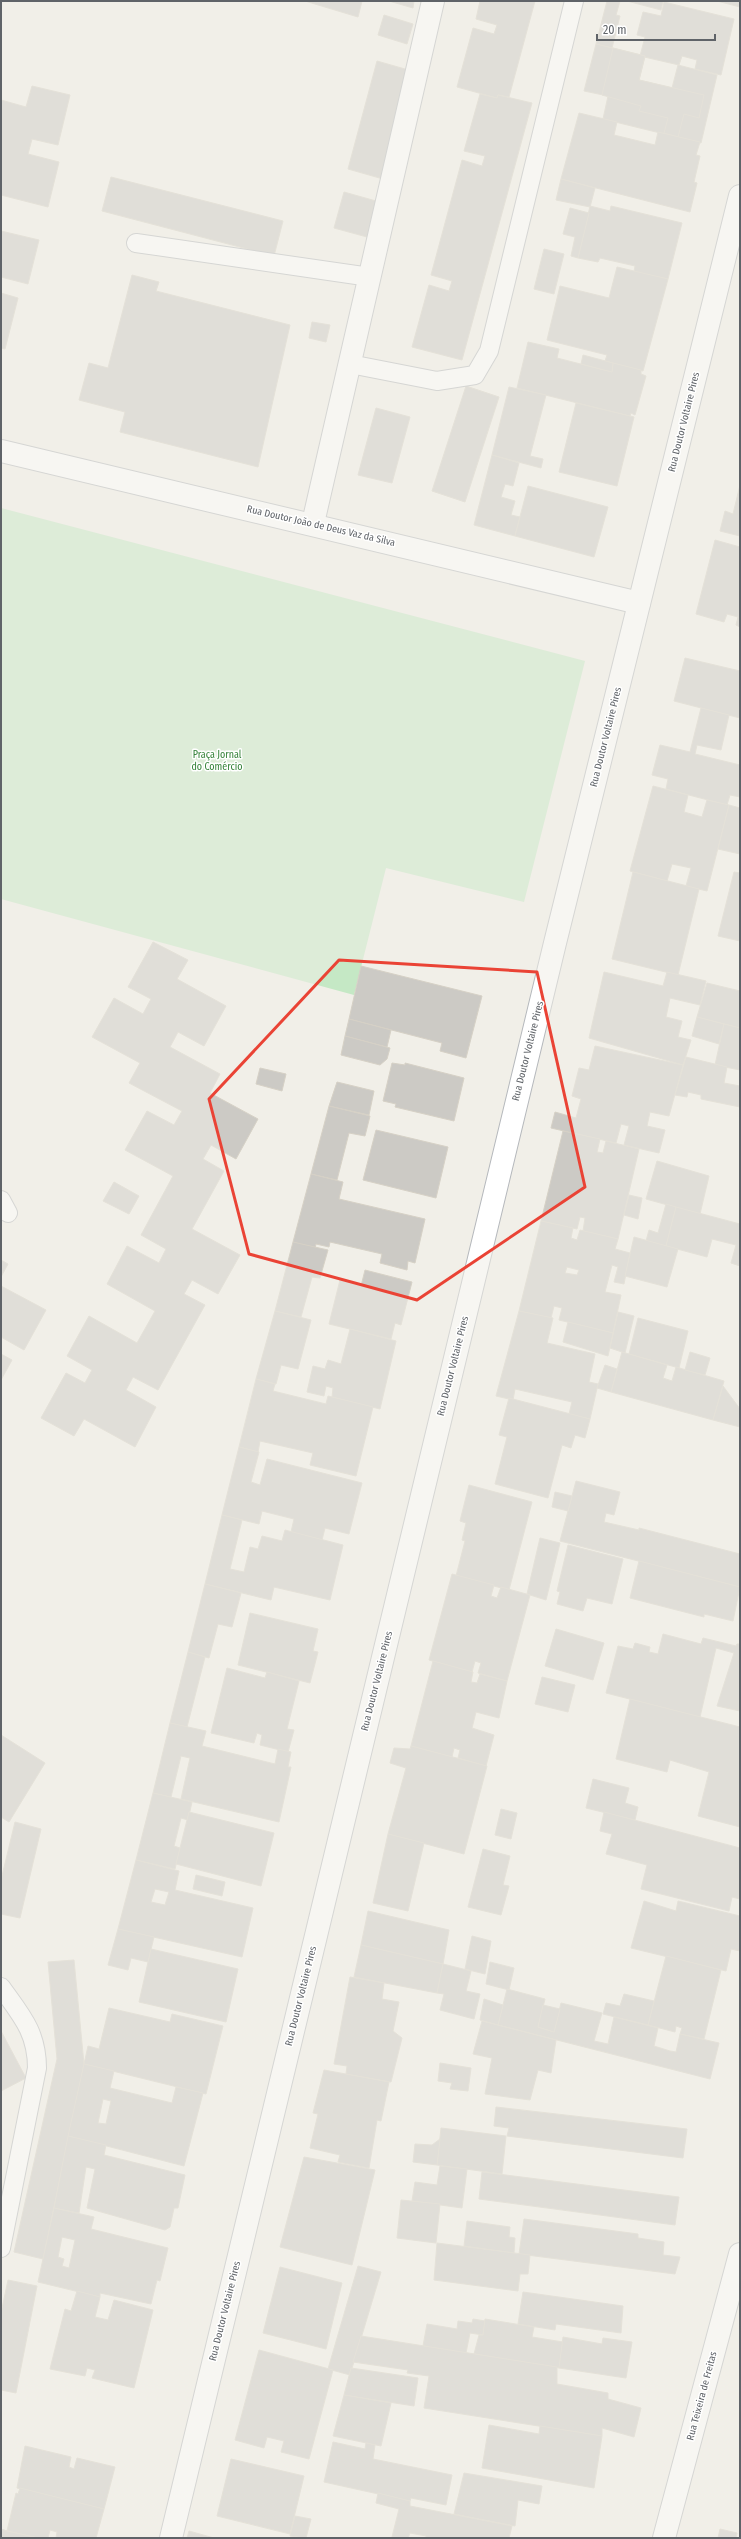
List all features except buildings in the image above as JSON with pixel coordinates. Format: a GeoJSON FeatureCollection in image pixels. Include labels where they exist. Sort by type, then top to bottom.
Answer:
{"type":"FeatureCollection","features":[{"type":"Feature","properties":{"kind":"street"},"geometry":{"type":"LineString","coordinates":[[313,523],[433,1]]}},
{"type":"Feature","properties":{"kind":"street","name":"Rua Doutor Voltaire Pires"},"geometry":{"type":"LineString","coordinates":[[171,2538],[555,943],[740,196]]}},
{"type":"Feature","properties":{"kind":"street","name":"Rua Doutor João de Deus Vaz da Silva"},"geometry":{"type":"LineString","coordinates":[[1,451],[313,523],[639,603]]}},
{"type":"Feature","properties":{"kind":"street","name":"Rua Teixeira de Freitas"},"geometry":{"type":"LineString","coordinates":[[664,2538],[740,2254]]}},
{"type":"Feature","properties":{"kind":"lane"},"geometry":{"type":"LineString","coordinates":[[350,364],[437,381],[475,375],[489,351],[574,1]]}},
{"type":"Feature","properties":{"kind":"lane"},"geometry":{"type":"LineString","coordinates":[[136,243],[370,277]]}},
{"type":"Feature","properties":{"kind":"lane"},"geometry":{"type":"LineString","coordinates":[[1,1987],[28,2023],[37,2049],[37,2068],[1,2248]]}},
{"type":"Feature","properties":{"kind":"highlighted area"},"geometry":{"type":"Polygon","coordinates":[[[339,960],[537,972],[585,1187],[417,1300],[249,1254],[209,1099],[339,960]]]}},
{"type":"Feature","properties":{"kind":"green space","name":"Praça Jornal do Comércio"},"geometry":{"type":"Polygon","coordinates":[[[1,508],[585,661],[524,902],[386,868],[354,995],[1,899],[1,508]]]}}]}
